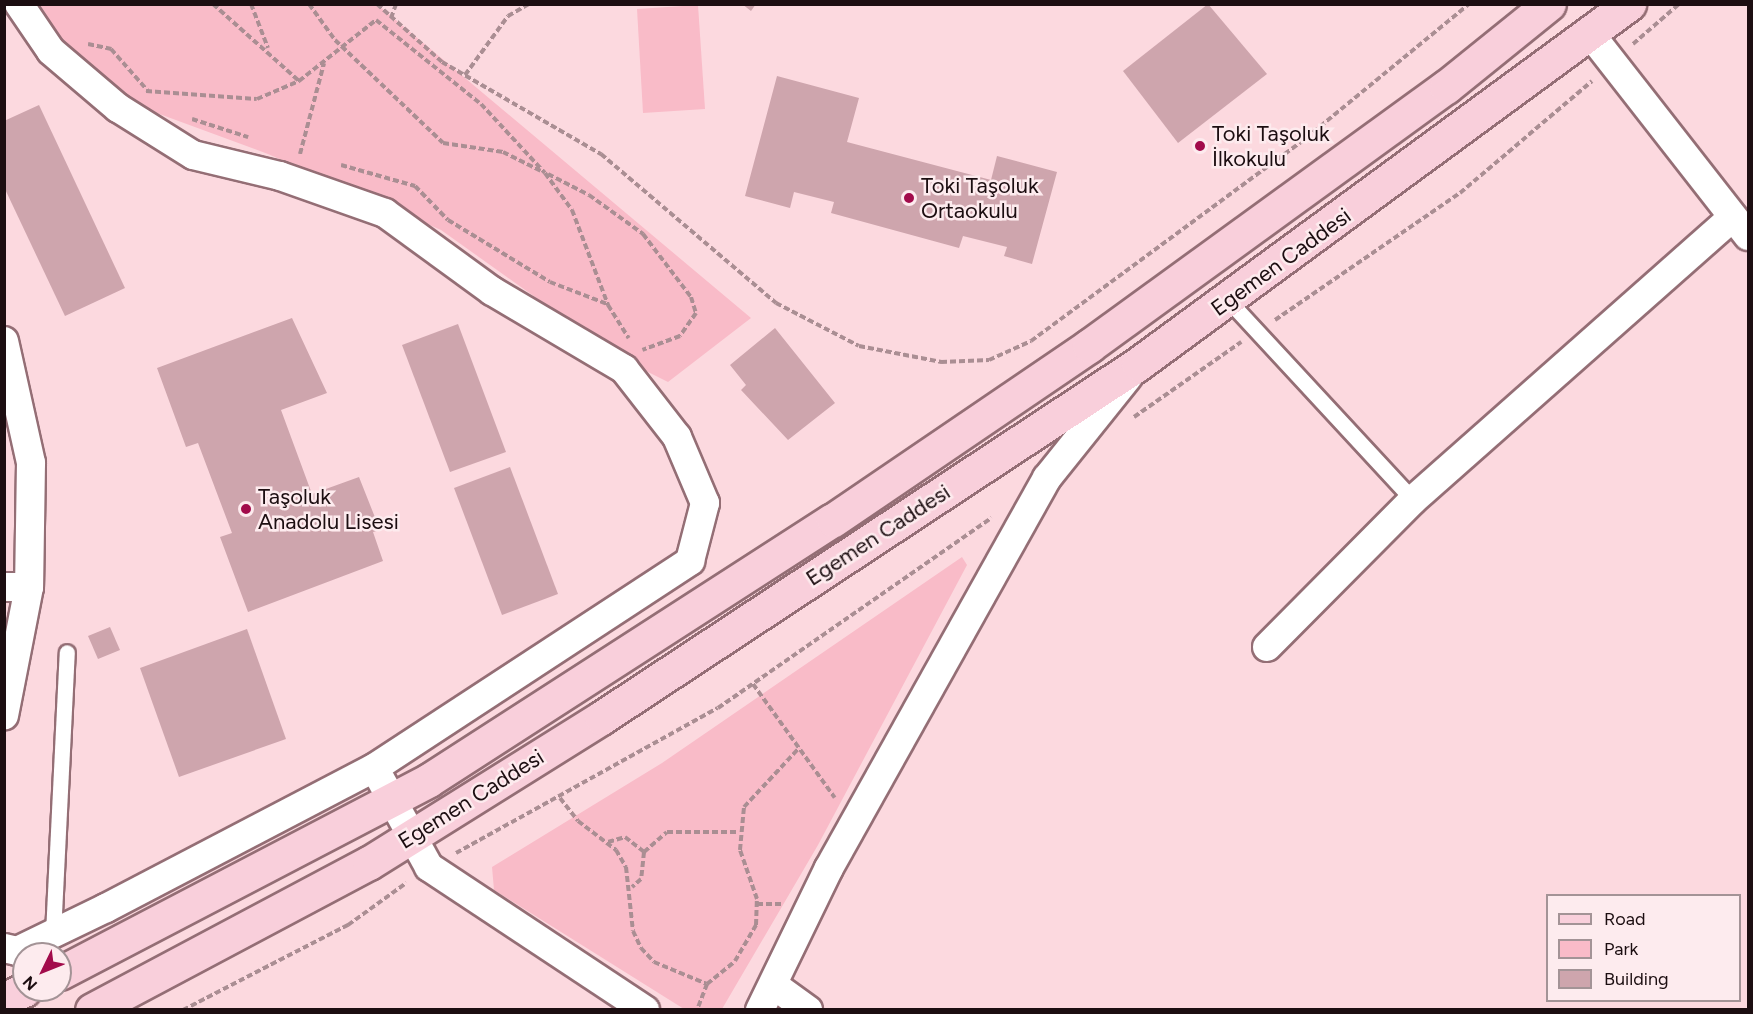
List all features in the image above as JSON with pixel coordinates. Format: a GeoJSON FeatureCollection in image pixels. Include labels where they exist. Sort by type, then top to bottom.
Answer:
{"type":"FeatureCollection","features":[{"type":"Feature","properties":{"kind":"main road","name":"Egemen Caddesi"},"geometry":{"type":"LineString","coordinates":[[72,967],[391,800],[833,520],[1069,360],[1446,87],[1549,4]]}},
{"type":"Feature","properties":{"kind":"main road","name":"Egemen Caddesi"},"geometry":{"type":"LineString","coordinates":[[92,1010],[409,838],[1138,363],[1591,35],[1629,4]]}},
{"type":"Feature","properties":{"kind":"street"},"geometry":{"type":"LineString","coordinates":[[4,948],[17,951],[53,934],[374,768],[690,561],[705,503],[677,437],[624,369],[492,291],[385,213],[293,180],[194,154],[108,99],[51,51],[19,4]]}},
{"type":"Feature","properties":{"kind":"street"},"geometry":{"type":"LineString","coordinates":[[1267,647],[1413,500],[1741,226],[1591,35]]}},
{"type":"Feature","properties":{"kind":"street"},"geometry":{"type":"LineString","coordinates":[[4,341],[31,464],[16,587],[4,716]]}},
{"type":"Feature","properties":{"kind":"street"},"geometry":{"type":"LineString","coordinates":[[760,1010],[775,986],[854,824],[1047,478],[1138,363]]}},
{"type":"Feature","properties":{"kind":"street"},"geometry":{"type":"LineString","coordinates":[[374,768],[409,838],[429,867],[645,1010]]}},
{"type":"Feature","properties":{"kind":"street"},"geometry":{"type":"LineString","coordinates":[[775,986],[808,1010]]}},
{"type":"Feature","properties":{"kind":"lane"},"geometry":{"type":"LineString","coordinates":[[1228,300],[1260,329],[1413,500]]}},
{"type":"Feature","properties":{"kind":"lane"},"geometry":{"type":"LineString","coordinates":[[53,934],[67,652]]}},
{"type":"Feature","properties":{"kind":"path"},"geometry":{"type":"LineString","coordinates":[[213,4],[268,49],[299,81]]}},
{"type":"Feature","properties":{"kind":"path"},"geometry":{"type":"LineString","coordinates":[[251,4],[268,49]]}},
{"type":"Feature","properties":{"kind":"path"},"geometry":{"type":"LineString","coordinates":[[108,99],[154,90],[257,99],[299,81],[343,48],[376,20],[481,104],[545,173],[572,210],[608,305],[638,351],[680,336],[696,313],[669,264],[643,234],[589,195],[545,173],[503,152],[443,143],[343,48],[309,4]]}},
{"type":"Feature","properties":{"kind":"path"},"geometry":{"type":"LineString","coordinates":[[377,4],[465,75],[601,154],[776,303],[859,346],[941,362],[989,360],[1030,341],[1306,138],[1469,4]]}},
{"type":"Feature","properties":{"kind":"path"},"geometry":{"type":"LineString","coordinates":[[392,18],[396,4]]}},
{"type":"Feature","properties":{"kind":"path"},"geometry":{"type":"LineString","coordinates":[[465,75],[508,16],[529,4]]}},
{"type":"Feature","properties":{"kind":"path"},"geometry":{"type":"LineString","coordinates":[[1124,424],[1460,194],[1679,4]]}},
{"type":"Feature","properties":{"kind":"path"},"geometry":{"type":"LineString","coordinates":[[293,180],[324,62]]}},
{"type":"Feature","properties":{"kind":"path"},"geometry":{"type":"LineString","coordinates":[[183,1010],[348,925],[429,867],[648,751],[753,684],[998,513]]}},
{"type":"Feature","properties":{"kind":"path"},"geometry":{"type":"LineString","coordinates":[[753,684],[854,824]]}},
{"type":"Feature","properties":{"kind":"path"},"geometry":{"type":"LineString","coordinates":[[697,1010],[707,984],[747,945],[757,904],[740,832],[744,807],[758,787],[799,748]]}},
{"type":"Feature","properties":{"kind":"path"},"geometry":{"type":"LineString","coordinates":[[560,798],[578,821],[608,842],[626,867],[631,888],[633,931],[640,948],[654,962],[707,984]]}},
{"type":"Feature","properties":{"kind":"path"},"geometry":{"type":"LineString","coordinates":[[631,888],[641,879],[644,852],[667,832],[740,832]]}},
{"type":"Feature","properties":{"kind":"path"},"geometry":{"type":"LineString","coordinates":[[608,842],[626,837],[644,852]]}},
{"type":"Feature","properties":{"kind":"path"},"geometry":{"type":"LineString","coordinates":[[757,904],[789,904]]}},
{"type":"Feature","properties":{"kind":"green space"},"geometry":{"type":"Polygon","coordinates":[[[28,5],[378,5],[751,318],[668,382],[622,359],[441,230],[268,154],[135,105],[54,38],[28,5]]]}},
{"type":"Feature","properties":{"kind":"green space"},"geometry":{"type":"Polygon","coordinates":[[[698,5],[705,109],[643,113],[637,9],[698,5]]]}},
{"type":"Feature","properties":{"kind":"green space"},"geometry":{"type":"Polygon","coordinates":[[[962,557],[967,565],[818,845],[722,1009],[684,1009],[494,890],[492,867],[662,763],[962,557]]]}},
{"type":"Feature","properties":{"kind":"building"},"geometry":{"type":"Polygon","coordinates":[[[742,4],[756,4],[751,11],[742,4]]]}},
{"type":"Feature","properties":{"kind":"building"},"geometry":{"type":"Polygon","coordinates":[[[1208,4],[1267,74],[1178,143],[1123,71],[1208,4]]]}},
{"type":"Feature","properties":{"kind":"building"},"geometry":{"type":"Polygon","coordinates":[[[777,76],[859,98],[847,142],[991,180],[997,156],[1057,172],[1032,264],[1004,256],[1007,247],[963,236],[959,248],[831,213],[834,202],[794,192],[790,208],[745,196],[777,76]]]}},
{"type":"Feature","properties":{"kind":"building"},"geometry":{"type":"Polygon","coordinates":[[[39,105],[125,288],[65,316],[4,187],[4,121],[39,105]]]}},
{"type":"Feature","properties":{"kind":"building"},"geometry":{"type":"Polygon","coordinates":[[[292,318],[327,393],[281,410],[312,494],[359,477],[380,530],[373,532],[383,561],[248,612],[220,537],[232,533],[198,443],[186,447],[157,368],[292,318]]]}},
{"type":"Feature","properties":{"kind":"building"},"geometry":{"type":"Polygon","coordinates":[[[458,324],[506,452],[450,472],[402,345],[458,324]]]}},
{"type":"Feature","properties":{"kind":"building"},"geometry":{"type":"Polygon","coordinates":[[[775,328],[835,403],[788,440],[741,390],[746,385],[730,365],[775,328]]]}},
{"type":"Feature","properties":{"kind":"building"},"geometry":{"type":"Polygon","coordinates":[[[510,467],[558,594],[502,615],[454,488],[510,467]]]}},
{"type":"Feature","properties":{"kind":"building"},"geometry":{"type":"Polygon","coordinates":[[[110,627],[120,650],[98,659],[88,636],[110,627]]]}},
{"type":"Feature","properties":{"kind":"building"},"geometry":{"type":"Polygon","coordinates":[[[247,629],[286,739],[179,777],[140,668],[247,629]]]}},
{"type":"Feature","properties":{"kind":"place","name":"Toki Taşoluk İlkokulu"},"geometry":{"type":"Point","coordinates":[1200,146]}},
{"type":"Feature","properties":{"kind":"place","name":"Toki Taşoluk Ortaokulu"},"geometry":{"type":"Point","coordinates":[909,198]}},
{"type":"Feature","properties":{"kind":"place","name":"Taşoluk Anadolu Lisesi"},"geometry":{"type":"Point","coordinates":[246,509]}}]}
